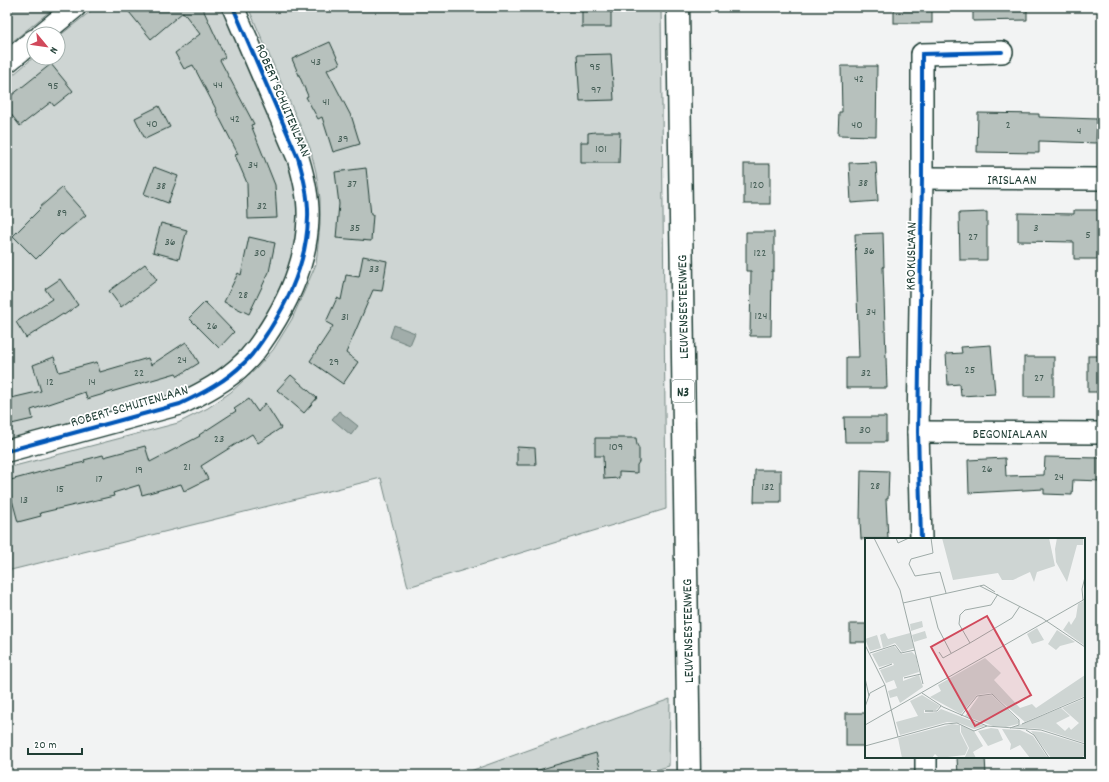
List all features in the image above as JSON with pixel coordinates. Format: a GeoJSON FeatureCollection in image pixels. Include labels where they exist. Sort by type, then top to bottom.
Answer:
{"type":"FeatureCollection","features":[{"type":"Feature","properties":{"kind":"main road","name":"LEUVENSESTEENWEG"},"geometry":{"type":"LineString","coordinates":[[678,7],[689,775]]}},
{"type":"Feature","properties":{"kind":"street"},"geometry":{"type":"LineString","coordinates":[[52,26],[75,7]]}},
{"type":"Feature","properties":{"kind":"street","name":"ROBERT SCHUITENLAAN"},"geometry":{"type":"LineString","coordinates":[[7,451],[180,404],[203,394],[244,364],[258,348],[278,316],[295,283],[302,261],[308,218],[308,200],[304,179],[298,158],[233,7]]}},
{"type":"Feature","properties":{"kind":"street"},"geometry":{"type":"LineString","coordinates":[[7,62],[26,47]]}},
{"type":"Feature","properties":{"kind":"street","name":"KROKUSLAAN"},"geometry":{"type":"LineString","coordinates":[[921,538],[918,432],[922,178],[922,54],[1002,52]]}},
{"type":"Feature","properties":{"kind":"street","name":"IRISLAAN"},"geometry":{"type":"LineString","coordinates":[[922,178],[1102,179]]}},
{"type":"Feature","properties":{"kind":"street","name":"BEGONIALAAN"},"geometry":{"type":"LineString","coordinates":[[918,432],[1102,433]]}},
{"type":"Feature","properties":{"kind":"street"},"geometry":{"type":"LineString","coordinates":[[926,758],[926,775]]}},
{"type":"Feature","properties":{"kind":"shaded area"},"geometry":{"type":"Polygon","coordinates":[[[7,7],[55,7],[32,26],[26,26],[26,31],[7,46],[7,7]]]}},
{"type":"Feature","properties":{"kind":"shaded area"},"geometry":{"type":"Polygon","coordinates":[[[96,7],[222,7],[279,131],[293,177],[298,223],[295,251],[291,272],[263,329],[234,361],[212,376],[180,394],[7,442],[7,80],[26,64],[26,66],[66,66],[66,31],[96,7]]]}},
{"type":"Feature","properties":{"kind":"shaded area"},"geometry":{"type":"Polygon","coordinates":[[[248,7],[661,7],[666,509],[408,587],[381,478],[7,571],[7,468],[178,423],[208,408],[231,392],[256,369],[273,350],[292,319],[316,264],[320,225],[320,198],[310,148],[248,7]]]}},
{"type":"Feature","properties":{"kind":"shaded area"},"geometry":{"type":"Polygon","coordinates":[[[394,325],[415,333],[410,345],[390,337],[394,325]]]}},
{"type":"Feature","properties":{"kind":"shaded area"},"geometry":{"type":"Polygon","coordinates":[[[339,411],[358,426],[351,435],[332,419],[339,411]]]}},
{"type":"Feature","properties":{"kind":"shaded area"},"geometry":{"type":"Polygon","coordinates":[[[670,699],[669,766],[639,775],[462,775],[462,774],[670,699]]]}},
{"type":"Feature","properties":{"kind":"building"},"geometry":{"type":"Polygon","coordinates":[[[125,7],[202,7],[225,57],[220,60],[254,124],[251,125],[275,185],[277,218],[248,219],[247,183],[235,155],[238,154],[193,65],[184,69],[175,53],[200,34],[183,12],[151,39],[125,7]]]}},
{"type":"Feature","properties":{"kind":"building"},"geometry":{"type":"Polygon","coordinates":[[[582,7],[611,7],[611,27],[582,27],[582,7]]]}},
{"type":"Feature","properties":{"kind":"building"},"geometry":{"type":"Polygon","coordinates":[[[894,7],[932,7],[932,23],[894,23],[894,7]]]}},
{"type":"Feature","properties":{"kind":"building"},"geometry":{"type":"Polygon","coordinates":[[[973,7],[1027,7],[1027,20],[973,21],[973,7]]]}},
{"type":"Feature","properties":{"kind":"building"},"geometry":{"type":"Polygon","coordinates":[[[330,42],[340,64],[327,70],[352,118],[360,144],[333,152],[322,117],[318,119],[306,97],[308,96],[292,59],[330,42]]]}},
{"type":"Feature","properties":{"kind":"building"},"geometry":{"type":"Polygon","coordinates":[[[611,54],[614,100],[580,101],[577,55],[611,54]]]}},
{"type":"Feature","properties":{"kind":"building"},"geometry":{"type":"Polygon","coordinates":[[[48,66],[53,66],[73,91],[54,106],[51,102],[20,126],[7,109],[7,99],[48,66]]]}},
{"type":"Feature","properties":{"kind":"building"},"geometry":{"type":"Polygon","coordinates":[[[841,66],[877,66],[876,136],[838,135],[839,112],[842,112],[841,66]]]}},
{"type":"Feature","properties":{"kind":"building"},"geometry":{"type":"Polygon","coordinates":[[[159,106],[170,127],[145,139],[135,118],[159,106]]]}},
{"type":"Feature","properties":{"kind":"building"},"geometry":{"type":"Polygon","coordinates":[[[978,113],[1039,114],[1039,117],[1097,119],[1096,143],[1039,141],[1039,153],[977,152],[978,113]]]}},
{"type":"Feature","properties":{"kind":"building"},"geometry":{"type":"Polygon","coordinates":[[[620,132],[619,163],[581,163],[581,142],[588,142],[588,133],[620,132]]]}},
{"type":"Feature","properties":{"kind":"building"},"geometry":{"type":"Polygon","coordinates":[[[876,162],[878,201],[851,203],[849,163],[876,162]]]}},
{"type":"Feature","properties":{"kind":"building"},"geometry":{"type":"Polygon","coordinates":[[[744,164],[770,164],[770,204],[744,204],[744,164]]]}},
{"type":"Feature","properties":{"kind":"building"},"geometry":{"type":"Polygon","coordinates":[[[154,167],[178,176],[168,203],[144,194],[154,167]]]}},
{"type":"Feature","properties":{"kind":"building"},"geometry":{"type":"Polygon","coordinates":[[[366,168],[371,215],[373,215],[371,241],[336,238],[339,204],[335,172],[366,168]]]}},
{"type":"Feature","properties":{"kind":"building"},"geometry":{"type":"Polygon","coordinates":[[[62,188],[86,215],[62,235],[61,234],[36,259],[13,236],[40,209],[39,208],[62,188]]]}},
{"type":"Feature","properties":{"kind":"building"},"geometry":{"type":"Polygon","coordinates":[[[1074,210],[1102,210],[1102,259],[1074,259],[1074,242],[1018,241],[1018,213],[1074,214],[1074,210]]]}},
{"type":"Feature","properties":{"kind":"building"},"geometry":{"type":"Polygon","coordinates":[[[987,212],[987,260],[960,260],[959,213],[987,212]]]}},
{"type":"Feature","properties":{"kind":"building"},"geometry":{"type":"Polygon","coordinates":[[[161,223],[187,230],[179,259],[153,252],[161,223]]]}},
{"type":"Feature","properties":{"kind":"building"},"geometry":{"type":"Polygon","coordinates":[[[746,232],[774,232],[771,336],[750,336],[751,271],[746,271],[746,232]]]}},
{"type":"Feature","properties":{"kind":"building"},"geometry":{"type":"Polygon","coordinates":[[[883,233],[887,388],[846,388],[846,357],[859,357],[855,234],[883,233]]]}},
{"type":"Feature","properties":{"kind":"building"},"geometry":{"type":"Polygon","coordinates":[[[249,237],[275,243],[269,272],[249,314],[224,302],[238,273],[241,275],[249,237]]]}},
{"type":"Feature","properties":{"kind":"building"},"geometry":{"type":"Polygon","coordinates":[[[363,256],[387,261],[382,291],[373,290],[346,353],[358,362],[343,384],[310,361],[333,326],[326,322],[337,298],[341,300],[346,275],[359,277],[363,256]]]}},
{"type":"Feature","properties":{"kind":"building"},"geometry":{"type":"Polygon","coordinates":[[[145,264],[157,280],[121,307],[109,291],[145,264]]]}},
{"type":"Feature","properties":{"kind":"building"},"geometry":{"type":"Polygon","coordinates":[[[60,279],[78,305],[26,338],[16,322],[52,299],[45,289],[60,279]]]}},
{"type":"Feature","properties":{"kind":"building"},"geometry":{"type":"Polygon","coordinates":[[[205,302],[234,332],[219,348],[189,318],[205,302]]]}},
{"type":"Feature","properties":{"kind":"building"},"geometry":{"type":"Polygon","coordinates":[[[186,342],[199,363],[178,376],[176,373],[87,399],[85,392],[31,410],[33,419],[7,425],[7,399],[41,391],[33,365],[54,357],[59,372],[97,362],[100,372],[148,358],[151,365],[186,342]]]}},
{"type":"Feature","properties":{"kind":"building"},"geometry":{"type":"Polygon","coordinates":[[[991,345],[995,394],[961,396],[960,384],[948,385],[946,354],[962,353],[961,347],[991,345]]]}},
{"type":"Feature","properties":{"kind":"building"},"geometry":{"type":"Polygon","coordinates":[[[1088,356],[1102,356],[1102,392],[1088,392],[1088,356]]]}},
{"type":"Feature","properties":{"kind":"building"},"geometry":{"type":"Polygon","coordinates":[[[1024,357],[1054,357],[1054,397],[1024,397],[1024,357]]]}},
{"type":"Feature","properties":{"kind":"building"},"geometry":{"type":"Polygon","coordinates":[[[291,375],[317,398],[304,413],[277,390],[291,375]]]}},
{"type":"Feature","properties":{"kind":"building"},"geometry":{"type":"Polygon","coordinates":[[[249,399],[258,412],[265,403],[281,428],[258,443],[252,434],[201,466],[208,479],[184,491],[181,484],[142,495],[139,485],[113,493],[114,496],[40,513],[41,516],[18,522],[7,481],[85,462],[84,460],[103,455],[104,457],[145,446],[150,462],[200,436],[199,435],[236,411],[234,409],[249,399]]]}},
{"type":"Feature","properties":{"kind":"building"},"geometry":{"type":"Polygon","coordinates":[[[844,417],[886,417],[886,442],[845,442],[844,417]]]}},
{"type":"Feature","properties":{"kind":"building"},"geometry":{"type":"Polygon","coordinates":[[[595,438],[636,438],[639,448],[637,473],[619,472],[619,478],[604,479],[603,456],[595,456],[595,438]]]}},
{"type":"Feature","properties":{"kind":"building"},"geometry":{"type":"Polygon","coordinates":[[[517,447],[535,448],[536,465],[517,465],[517,447]]]}},
{"type":"Feature","properties":{"kind":"building"},"geometry":{"type":"Polygon","coordinates":[[[1045,457],[1102,458],[1102,481],[1073,480],[1072,495],[1044,494],[1044,489],[969,493],[968,460],[1005,458],[1006,476],[1044,475],[1045,457]]]}},
{"type":"Feature","properties":{"kind":"building"},"geometry":{"type":"Polygon","coordinates":[[[755,470],[781,470],[781,502],[754,502],[755,470]]]}},
{"type":"Feature","properties":{"kind":"building"},"geometry":{"type":"Polygon","coordinates":[[[861,470],[889,471],[888,499],[886,499],[888,538],[861,539],[861,470]]]}},
{"type":"Feature","properties":{"kind":"building"},"geometry":{"type":"Polygon","coordinates":[[[850,624],[865,624],[865,642],[850,642],[850,624]]]}},
{"type":"Feature","properties":{"kind":"building"},"geometry":{"type":"Polygon","coordinates":[[[846,713],[865,713],[865,746],[846,746],[846,713]]]}},
{"type":"Feature","properties":{"kind":"building"},"geometry":{"type":"Polygon","coordinates":[[[596,753],[602,775],[536,775],[535,771],[596,753]]]}},
{"type":"Feature","properties":{"kind":"building"},"geometry":{"type":"Polygon","coordinates":[[[957,758],[985,758],[986,775],[958,775],[957,758]]]}},
{"type":"Feature","properties":{"kind":"cycle path"},"geometry":{"type":"LineString","coordinates":[[7,451],[180,404],[214,386],[230,375],[248,359],[264,338],[285,304],[305,248],[308,218],[306,188],[298,158],[233,7]]}},
{"type":"Feature","properties":{"kind":"cycle path"},"geometry":{"type":"LineString","coordinates":[[921,538],[918,432],[922,178],[922,54],[1002,52]]}}]}
